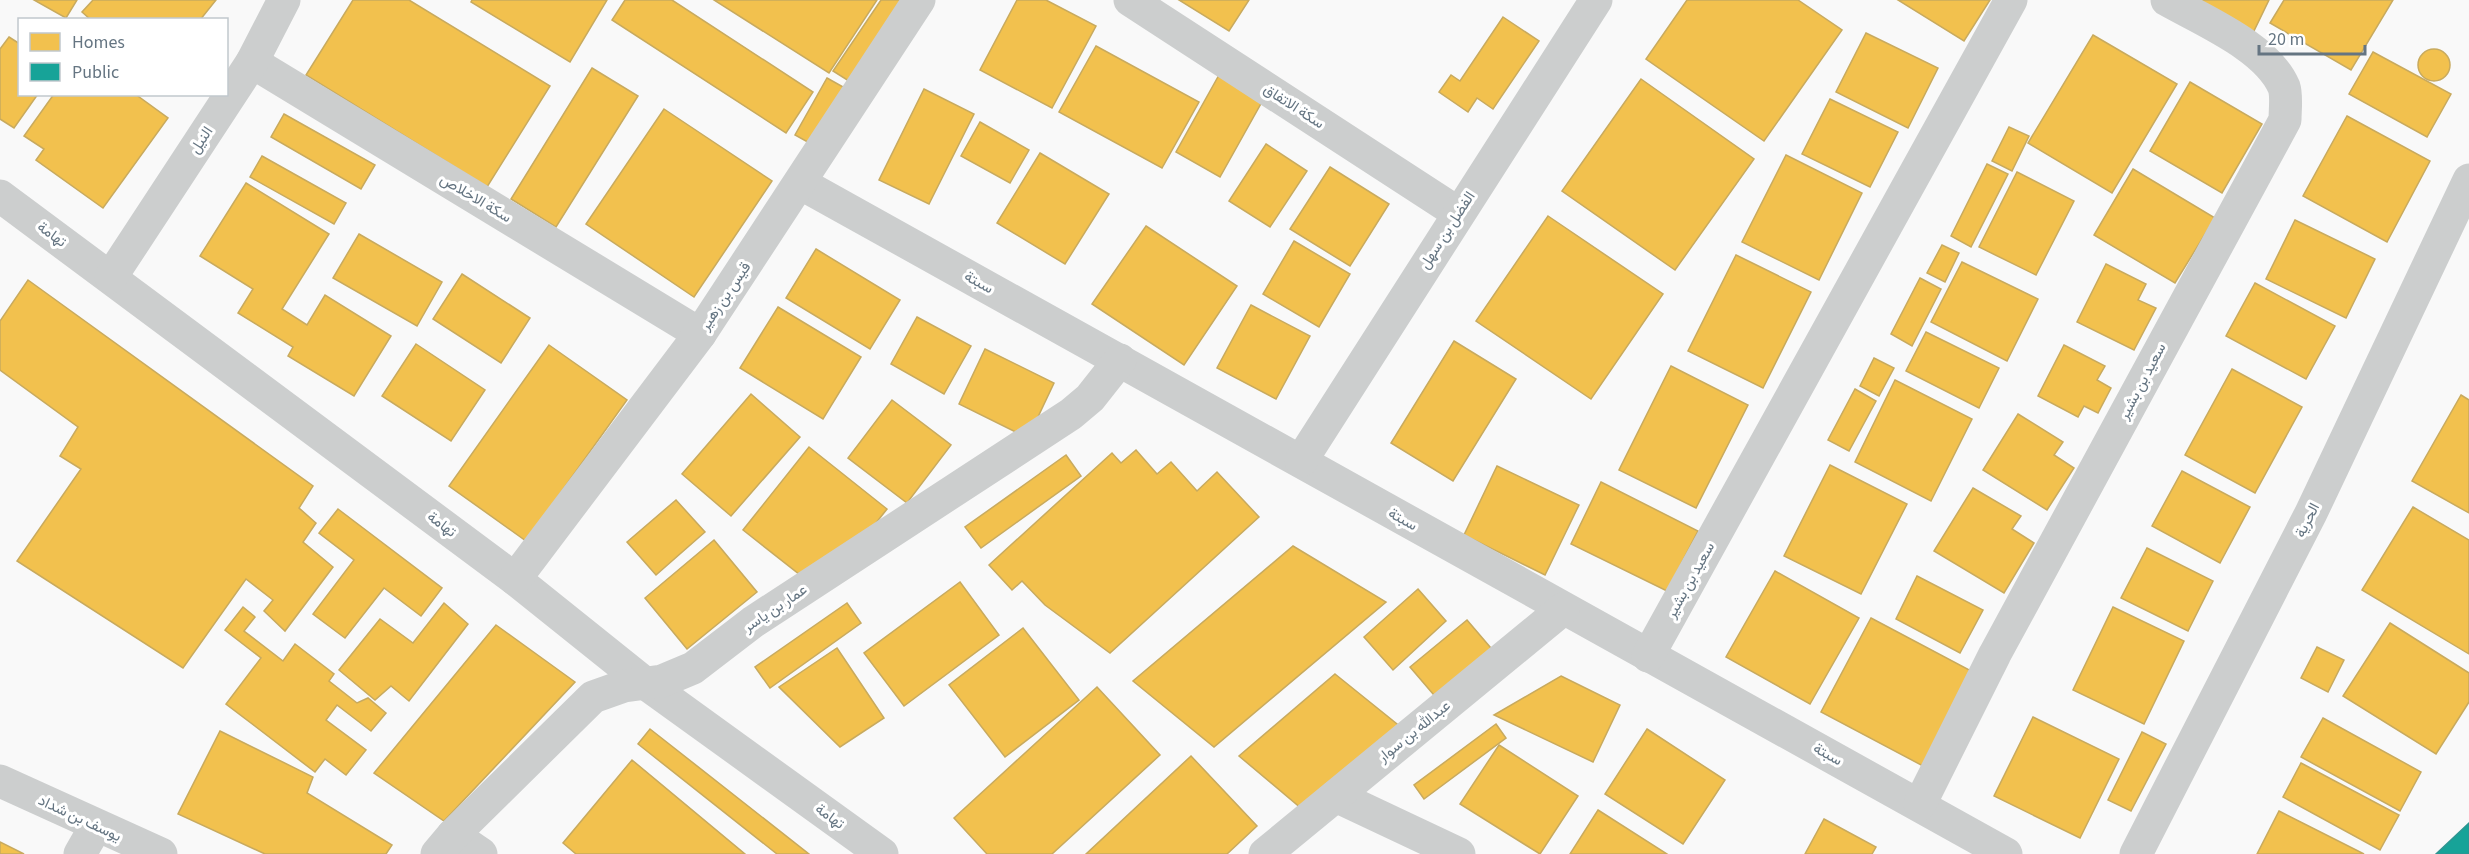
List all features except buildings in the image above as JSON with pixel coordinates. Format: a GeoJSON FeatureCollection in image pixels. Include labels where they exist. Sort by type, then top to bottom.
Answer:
{"type":"FeatureCollection","features":[{"type":"Feature","properties":{"kind":"street","name":"النيل"},"geometry":{"type":"LineString","coordinates":[[111,277],[252,62],[284,0]]}},
{"type":"Feature","properties":{"kind":"street","name":"قيس بن زهير"},"geometry":{"type":"LineString","coordinates":[[515,579],[700,334],[919,0]]}},
{"type":"Feature","properties":{"kind":"street","name":"سكة الاتفاق"},"geometry":{"type":"LineString","coordinates":[[1130,0],[1458,213]]}},
{"type":"Feature","properties":{"kind":"street","name":"الفضل بن سهل"},"geometry":{"type":"LineString","coordinates":[[1301,461],[1596,0]]}},
{"type":"Feature","properties":{"kind":"street","name":"سعيد بن بشير"},"geometry":{"type":"LineString","coordinates":[[1648,656],[2011,0]]}},
{"type":"Feature","properties":{"kind":"street","name":"سعيد بن بشير"},"geometry":{"type":"LineString","coordinates":[[1920,804],[1995,654],[2285,120],[2284,89],[2267,62],[2239,41],[2168,0]]}},
{"type":"Feature","properties":{"kind":"street","name":"سكة الاخلاص"},"geometry":{"type":"LineString","coordinates":[[252,62],[700,334]]}},
{"type":"Feature","properties":{"kind":"street","name":"الحرية"},"geometry":{"type":"LineString","coordinates":[[2136,854],[2311,513],[2469,180]]}},
{"type":"Feature","properties":{"kind":"street","name":"سبتة"},"geometry":{"type":"LineString","coordinates":[[800,183],[1563,609],[1920,804],[2006,854]]}},
{"type":"Feature","properties":{"kind":"street","name":"تهامة"},"geometry":{"type":"LineString","coordinates":[[0,196],[515,579],[646,683],[882,854]]}},
{"type":"Feature","properties":{"kind":"street","name":"عمار بن ياسر"},"geometry":{"type":"LineString","coordinates":[[445,845],[593,697],[624,686],[678,676],[693,668],[753,622],[1071,414],[1106,380],[1120,360]]}},
{"type":"Feature","properties":{"kind":"street","name":"عبدالله بن سوار"},"geometry":{"type":"LineString","coordinates":[[1265,854],[1563,609]]}},
{"type":"Feature","properties":{"kind":"street","name":"يوسف بن شداد"},"geometry":{"type":"LineString","coordinates":[[0,781],[88,840],[161,854]]}},
{"type":"Feature","properties":{"kind":"street"},"geometry":{"type":"LineString","coordinates":[[1336,795],[1458,854]]}},
{"type":"Feature","properties":{"kind":"street"},"geometry":{"type":"LineString","coordinates":[[445,845],[481,854]]}}]}
